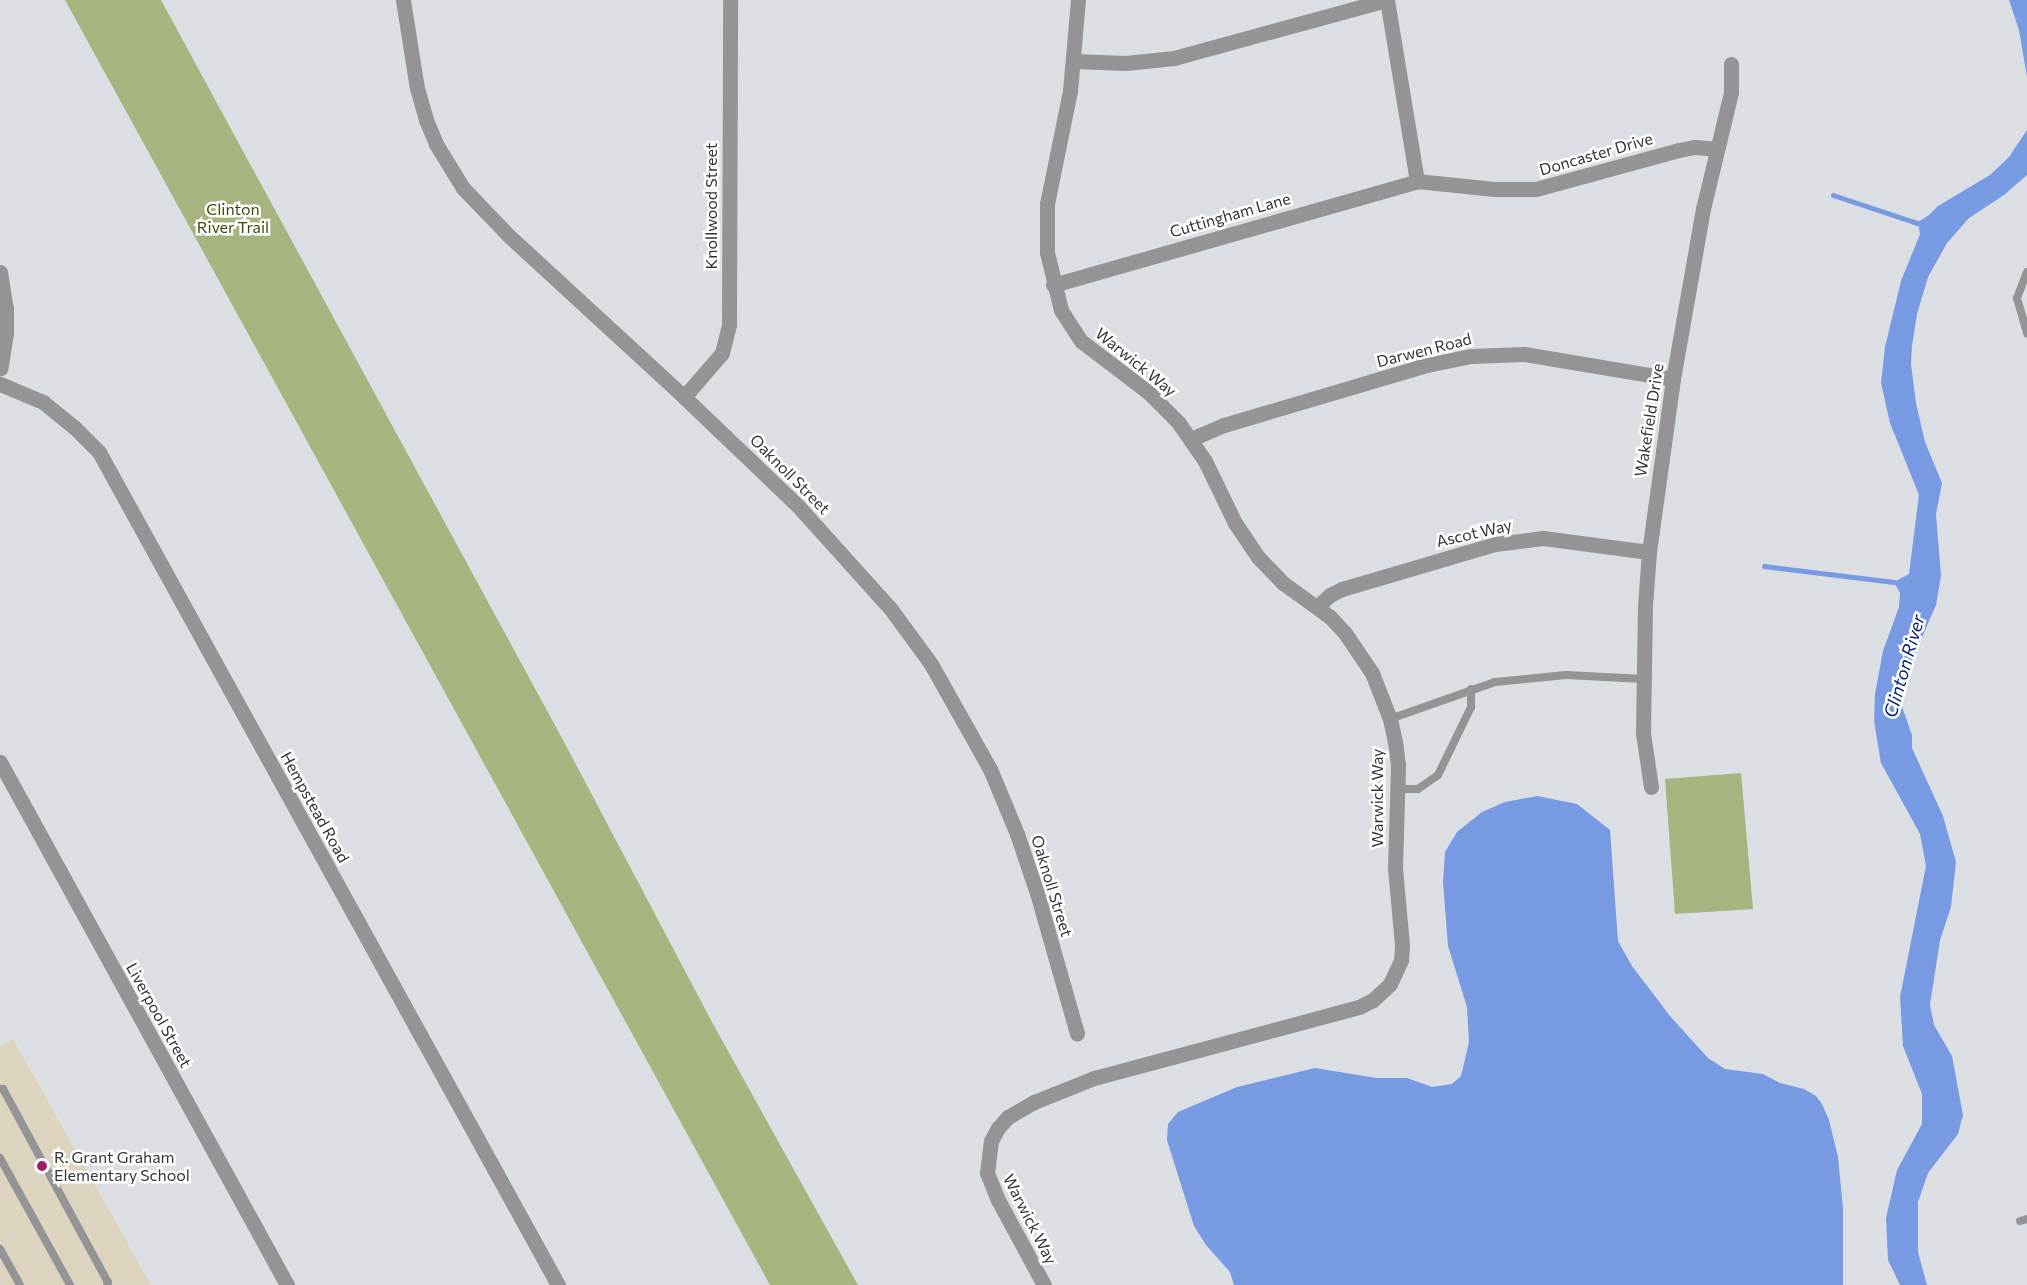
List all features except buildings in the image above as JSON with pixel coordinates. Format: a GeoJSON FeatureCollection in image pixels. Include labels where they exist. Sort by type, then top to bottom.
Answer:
{"type":"FeatureCollection","features":[{"type":"Feature","properties":{"kind":"street","name":"Oaknoll Street"},"geometry":{"type":"LineString","coordinates":[[403,0],[417,88],[426,120],[441,154],[463,188],[508,235],[684,397],[831,541],[913,638],[949,692],[990,769],[1017,834],[1038,893],[1077,1033]]}},
{"type":"Feature","properties":{"kind":"street","name":"Knollwood Street"},"geometry":{"type":"LineString","coordinates":[[684,397],[722,353],[729,324],[730,0]]}},
{"type":"Feature","properties":{"kind":"street","name":"Warwick Way"},"geometry":{"type":"LineString","coordinates":[[1044,1285],[998,1200],[987,1173],[987,1154],[998,1128],[1021,1108],[1094,1078],[1359,1007],[1378,996],[1395,974],[1402,945],[1395,868],[1397,753],[1390,718],[1372,673],[1330,617],[1269,570],[1246,542],[1191,439],[1148,392],[1081,341],[1061,310],[1053,285],[1047,252],[1047,204],[1074,61],[1078,0]]}},
{"type":"Feature","properties":{"kind":"street"},"geometry":{"type":"LineString","coordinates":[[1074,61],[1126,63],[1174,58],[1387,0],[1417,181]]}},
{"type":"Feature","properties":{"kind":"street","name":"Wakefield Drive"},"geometry":{"type":"LineString","coordinates":[[1651,787],[1643,733],[1645,606],[1649,552],[1673,380],[1716,149],[1731,93],[1731,64]]}},
{"type":"Feature","properties":{"kind":"street","name":"Doncaster Drive"},"geometry":{"type":"LineString","coordinates":[[1417,181],[1495,189],[1536,189],[1678,150],[1695,147],[1716,149]]}},
{"type":"Feature","properties":{"kind":"street","name":"Cuttingham Lane"},"geometry":{"type":"LineString","coordinates":[[1053,285],[1394,185],[1417,181]]}},
{"type":"Feature","properties":{"kind":"street"},"geometry":{"type":"LineString","coordinates":[[0,272],[6,308],[6,333],[0,369]]}},
{"type":"Feature","properties":{"kind":"street","name":"Darwen Road"},"geometry":{"type":"LineString","coordinates":[[1191,439],[1224,425],[1427,366],[1471,356],[1524,354],[1673,380]]}},
{"type":"Feature","properties":{"kind":"street","name":"Hempstead Road"},"geometry":{"type":"LineString","coordinates":[[0,384],[43,402],[75,428],[99,452],[558,1285]]}},
{"type":"Feature","properties":{"kind":"street","name":"Ascot Way"},"geometry":{"type":"LineString","coordinates":[[1317,607],[1330,595],[1342,589],[1495,544],[1543,538],[1649,552]]}},
{"type":"Feature","properties":{"kind":"street","name":"Liverpool Street"},"geometry":{"type":"LineString","coordinates":[[0,762],[287,1285]]}},
{"type":"Feature","properties":{"kind":"lane"},"geometry":{"type":"LineString","coordinates":[[2027,272],[2017,298],[2027,334]]}},
{"type":"Feature","properties":{"kind":"lane"},"geometry":{"type":"LineString","coordinates":[[1390,718],[1471,689],[1533,676],[1586,675],[1644,679]]}},
{"type":"Feature","properties":{"kind":"lane"},"geometry":{"type":"LineString","coordinates":[[1397,789],[1418,789],[1438,775],[1471,707],[1471,689]]}},
{"type":"Feature","properties":{"kind":"lane"},"geometry":{"type":"LineString","coordinates":[[0,1089],[3,1089],[108,1282],[107,1285]]}},
{"type":"Feature","properties":{"kind":"lane"},"geometry":{"type":"LineString","coordinates":[[0,1158],[70,1285]]}},
{"type":"Feature","properties":{"kind":"lane"},"geometry":{"type":"LineString","coordinates":[[0,1249],[20,1285]]}},
{"type":"Feature","properties":{"kind":"shaded area","name":"R. Grant Graham Elementary School"},"geometry":{"type":"Polygon","coordinates":[[[13,1039],[151,1285],[0,1285],[0,1046],[13,1039]]]}},
{"type":"Feature","properties":{"kind":"green space","name":"Clinton River Trail"},"geometry":{"type":"Polygon","coordinates":[[[65,0],[161,0],[563,740],[713,1024],[858,1285],[770,1285],[65,0]]]}},
{"type":"Feature","properties":{"kind":"green space"},"geometry":{"type":"Polygon","coordinates":[[[1741,773],[1753,909],[1675,914],[1665,779],[1741,773]]]}},
{"type":"Feature","properties":{"kind":"water"},"geometry":{"type":"Polygon","coordinates":[[[2009,0],[2027,0],[2027,77],[2019,30],[2009,0]]]}},
{"type":"Feature","properties":{"kind":"water","name":"Clinton River"},"geometry":{"type":"Polygon","coordinates":[[[2027,130],[2027,175],[2004,195],[1969,218],[1947,243],[1928,277],[1917,314],[1912,346],[1911,364],[1916,403],[1925,442],[1942,483],[1936,514],[1941,576],[1936,605],[1903,681],[1900,701],[1912,735],[1912,748],[1943,816],[1956,862],[1951,907],[1940,940],[1930,1005],[1934,1025],[1952,1056],[1963,1115],[1958,1134],[1928,1173],[1918,1202],[1918,1252],[1927,1285],[1900,1285],[1888,1260],[1886,1218],[1897,1170],[1922,1124],[1922,1094],[1903,1046],[1900,997],[1926,866],[1920,834],[1881,763],[1874,721],[1875,694],[1883,651],[1899,607],[1900,593],[1894,582],[1909,574],[1919,495],[1890,423],[1881,383],[1885,347],[1901,281],[1920,234],[1918,222],[1938,206],[1990,175],[2009,157],[2027,130]]]}},
{"type":"Feature","properties":{"kind":"water"},"geometry":{"type":"Polygon","coordinates":[[[1537,796],[1577,804],[1610,830],[1618,941],[1632,966],[1670,1016],[1708,1058],[1725,1069],[1763,1074],[1780,1083],[1804,1089],[1816,1096],[1822,1104],[1829,1120],[1838,1157],[1843,1208],[1843,1285],[1234,1285],[1230,1272],[1206,1245],[1194,1226],[1167,1140],[1168,1124],[1178,1112],[1237,1087],[1315,1068],[1376,1078],[1407,1078],[1432,1087],[1452,1084],[1461,1076],[1469,1042],[1467,1007],[1448,946],[1443,882],[1445,852],[1457,832],[1482,812],[1505,802],[1537,796]]]}},
{"type":"Feature","properties":{"kind":"waterway"},"geometry":{"type":"LineString","coordinates":[[1833,195],[1917,223]]}},
{"type":"Feature","properties":{"kind":"waterway"},"geometry":{"type":"LineString","coordinates":[[1764,566],[1894,582]]}},
{"type":"Feature","properties":{"kind":"place","name":"R. Grant Graham Elementary School"},"geometry":{"type":"Point","coordinates":[42,1166]}}]}
